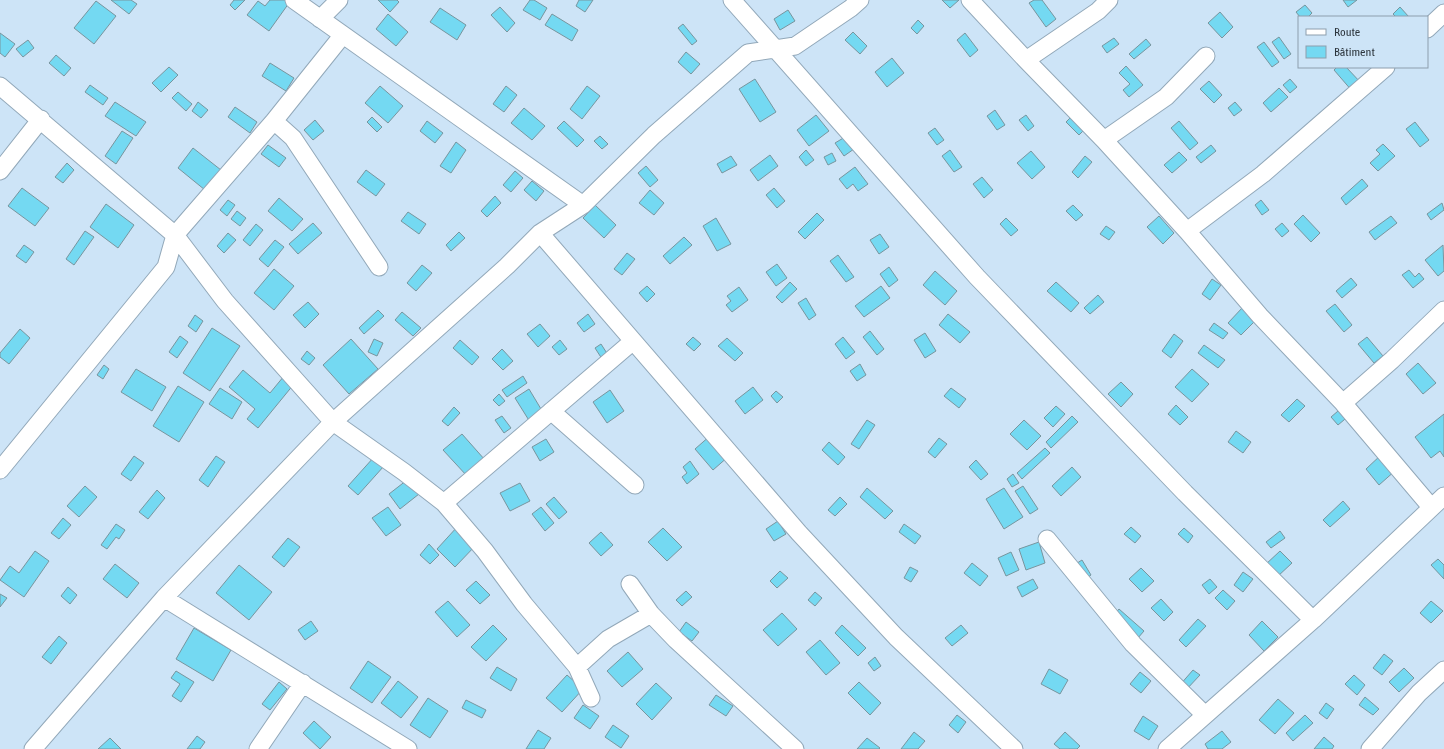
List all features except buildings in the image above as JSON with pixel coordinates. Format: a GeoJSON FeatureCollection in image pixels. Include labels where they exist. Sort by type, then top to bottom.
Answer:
{"type":"FeatureCollection","features":[{"type":"Feature","properties":{"kind":"street"},"geometry":{"type":"LineString","coordinates":[[294,0],[342,36],[583,205]]}},
{"type":"Feature","properties":{"kind":"street"},"geometry":{"type":"LineString","coordinates":[[320,19],[339,0]]}},
{"type":"Feature","properties":{"kind":"street"},"geometry":{"type":"LineString","coordinates":[[732,0],[774,50],[977,277],[1185,492],[1313,620]]}},
{"type":"Feature","properties":{"kind":"street"},"geometry":{"type":"LineString","coordinates":[[33,749],[164,598],[333,422],[508,266],[540,233],[583,205],[654,135],[748,53],[795,46],[851,8],[860,0]]}},
{"type":"Feature","properties":{"kind":"street"},"geometry":{"type":"LineString","coordinates":[[970,0],[1104,140],[1187,231],[1260,316],[1343,403],[1431,507]]}},
{"type":"Feature","properties":{"kind":"street"},"geometry":{"type":"LineString","coordinates":[[1026,60],[1098,11],[1109,0]]}},
{"type":"Feature","properties":{"kind":"street"},"geometry":{"type":"LineString","coordinates":[[1428,28],[1444,13]]}},
{"type":"Feature","properties":{"kind":"street"},"geometry":{"type":"LineString","coordinates":[[0,470],[166,267],[175,235],[274,121],[342,36]]}},
{"type":"Feature","properties":{"kind":"street"},"geometry":{"type":"LineString","coordinates":[[1104,140],[1166,97],[1206,56]]}},
{"type":"Feature","properties":{"kind":"street"},"geometry":{"type":"LineString","coordinates":[[1187,231],[1263,174],[1385,68]]}},
{"type":"Feature","properties":{"kind":"street"},"geometry":{"type":"LineString","coordinates":[[0,86],[175,235],[225,300],[333,422],[404,472],[444,504],[485,551],[524,604],[577,667],[591,698]]}},
{"type":"Feature","properties":{"kind":"street"},"geometry":{"type":"LineString","coordinates":[[0,171],[41,120]]}},
{"type":"Feature","properties":{"kind":"street"},"geometry":{"type":"LineString","coordinates":[[274,121],[293,138],[379,267]]}},
{"type":"Feature","properties":{"kind":"street"},"geometry":{"type":"LineString","coordinates":[[540,233],[596,297],[632,342],[799,534],[896,637],[1014,749]]}},
{"type":"Feature","properties":{"kind":"street"},"geometry":{"type":"LineString","coordinates":[[1343,403],[1392,360],[1444,310]]}},
{"type":"Feature","properties":{"kind":"street"},"geometry":{"type":"LineString","coordinates":[[444,504],[632,342]]}},
{"type":"Feature","properties":{"kind":"street"},"geometry":{"type":"LineString","coordinates":[[551,411],[635,485]]}},
{"type":"Feature","properties":{"kind":"street"},"geometry":{"type":"LineString","coordinates":[[1167,749],[1313,620],[1444,496]]}},
{"type":"Feature","properties":{"kind":"street"},"geometry":{"type":"LineString","coordinates":[[1047,538],[1133,644],[1205,715]]}},
{"type":"Feature","properties":{"kind":"street"},"geometry":{"type":"LineString","coordinates":[[630,584],[651,614],[676,640],[794,749]]}},
{"type":"Feature","properties":{"kind":"street"},"geometry":{"type":"LineString","coordinates":[[164,598],[408,749]]}},
{"type":"Feature","properties":{"kind":"street"},"geometry":{"type":"LineString","coordinates":[[577,667],[608,639],[651,614]]}},
{"type":"Feature","properties":{"kind":"street"},"geometry":{"type":"LineString","coordinates":[[1370,749],[1419,693],[1444,670]]}},
{"type":"Feature","properties":{"kind":"street"},"geometry":{"type":"LineString","coordinates":[[258,749],[302,683]]}}]}
